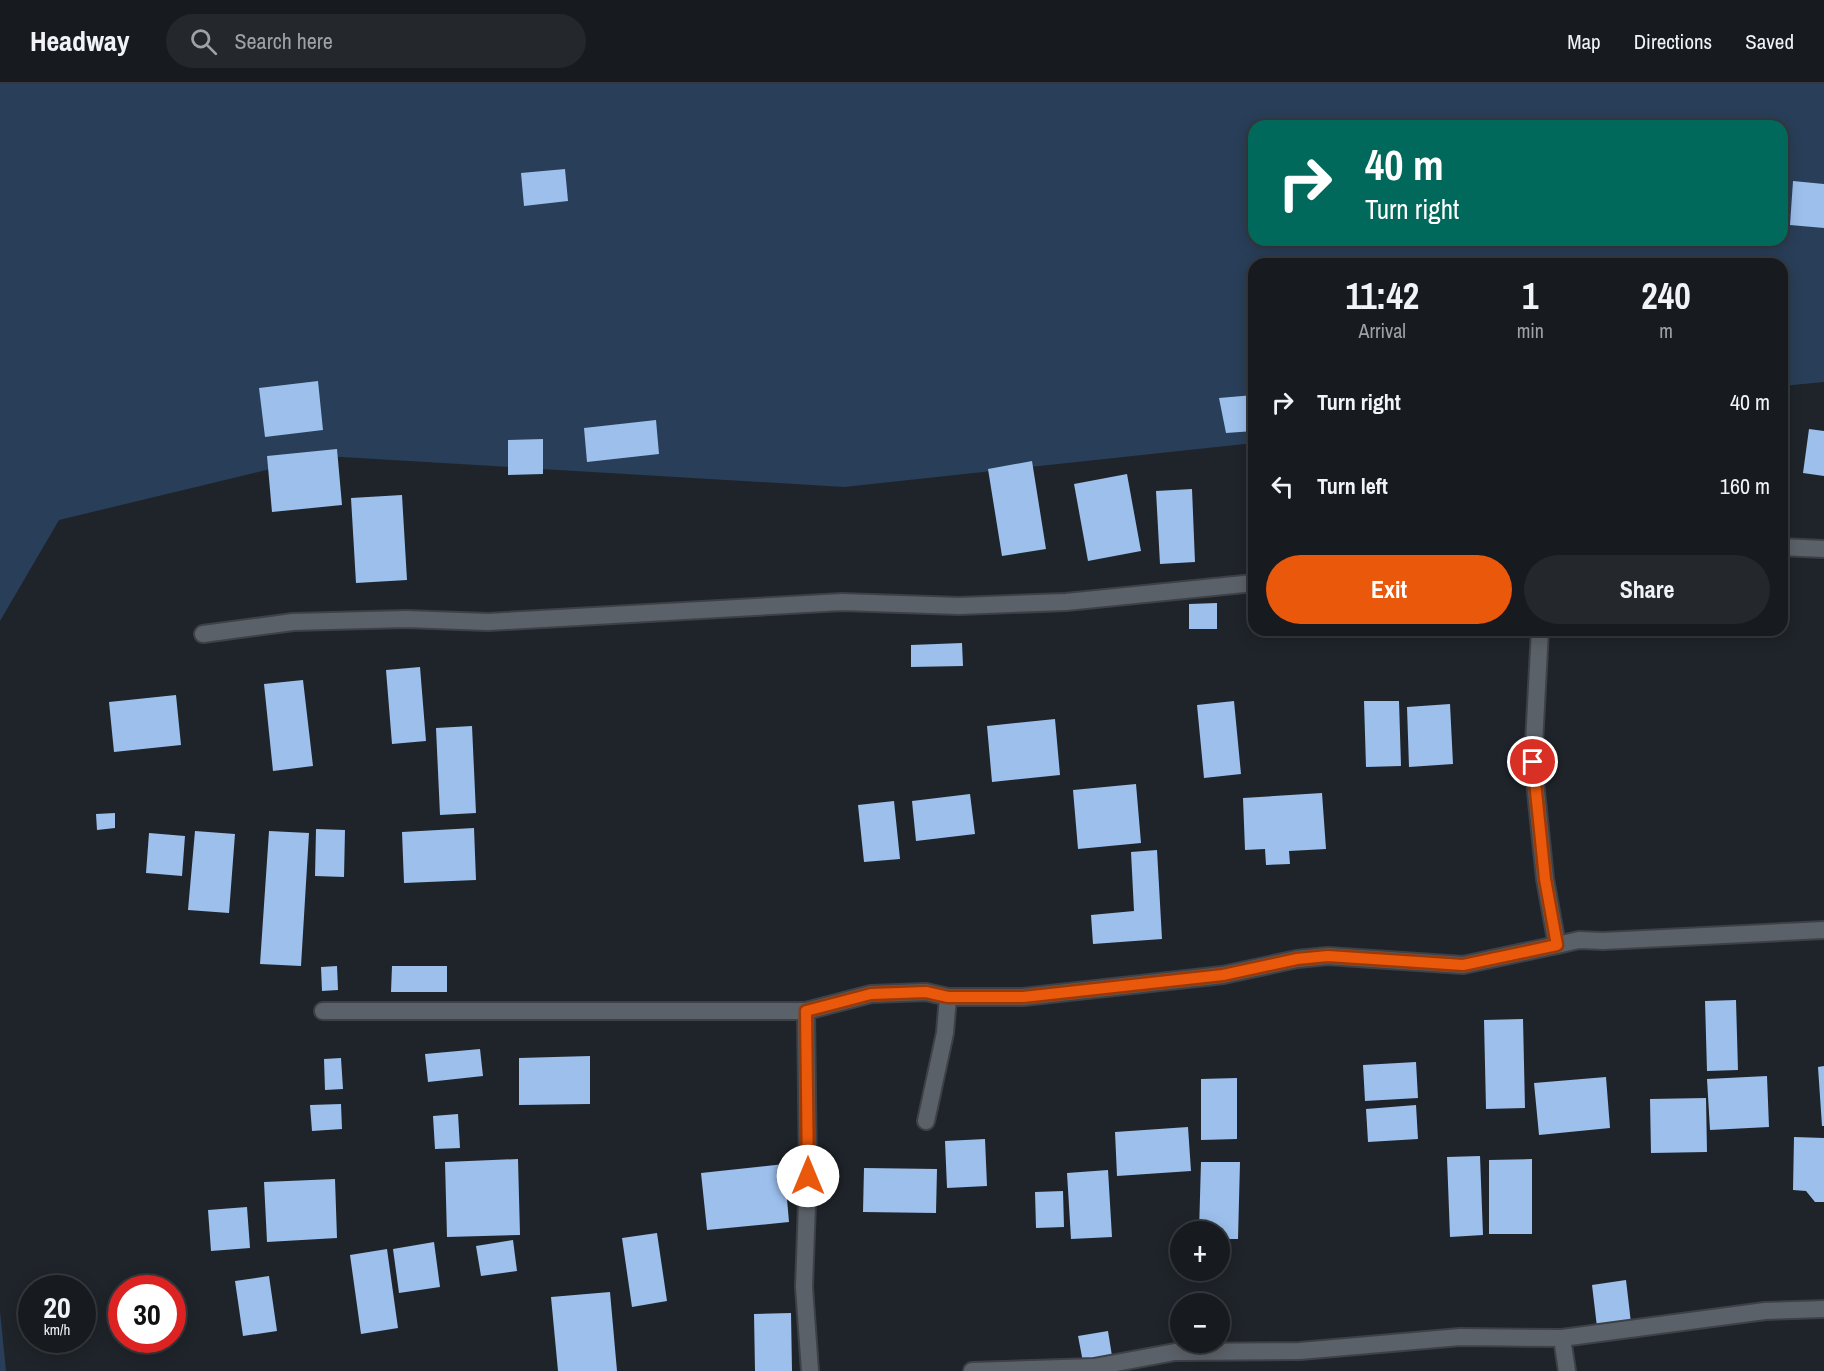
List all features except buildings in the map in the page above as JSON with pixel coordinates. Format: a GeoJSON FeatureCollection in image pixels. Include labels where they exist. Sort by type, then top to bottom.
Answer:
{"type":"FeatureCollection","features":[{"type":"Feature","properties":{"kind":"street"},"geometry":{"type":"LineString","coordinates":[[1788,547],[1824,549]]}},
{"type":"Feature","properties":{"kind":"street"},"geometry":{"type":"LineString","coordinates":[[203,634],[293,622],[406,619],[488,622],[842,602],[959,606],[1054,603],[1248,584]]}},
{"type":"Feature","properties":{"kind":"street"},"geometry":{"type":"LineString","coordinates":[[1540,636],[1533,762],[1545,879],[1557,945]]}},
{"type":"Feature","properties":{"kind":"street"},"geometry":{"type":"LineString","coordinates":[[322,1011],[806,1011],[871,994],[926,992],[948,997],[1023,997],[1223,975],[1297,959],[1328,956],[1463,965],[1579,940],[1603,941],[1824,930]]}},
{"type":"Feature","properties":{"kind":"street"},"geometry":{"type":"LineString","coordinates":[[926,1121],[945,1033],[948,997]]}},
{"type":"Feature","properties":{"kind":"street"},"geometry":{"type":"LineString","coordinates":[[806,1011],[808,1176],[804,1287],[810,1371]]}},
{"type":"Feature","properties":{"kind":"street"},"geometry":{"type":"LineString","coordinates":[[972,1371],[1094,1367],[1175,1352],[1300,1351],[1461,1337],[1562,1338],[1765,1311],[1824,1309]]}},
{"type":"Feature","properties":{"kind":"street"},"geometry":{"type":"LineString","coordinates":[[1562,1338],[1567,1371]]}},
{"type":"Feature","properties":{"kind":"shaded area"},"geometry":{"type":"Polygon","coordinates":[[[0,84],[1824,84],[1824,382],[1788,385],[1788,258],[1248,258],[1248,444],[844,487],[325,456],[59,520],[0,621],[0,84]]]}},
{"type":"Feature","properties":{"kind":"shaded area"},"geometry":{"type":"Polygon","coordinates":[[[0,1311],[6,1371],[0,1371],[0,1311]]]}},
{"type":"Feature","properties":{"kind":"route"},"geometry":{"type":"LineString","coordinates":[[808,1176],[806,1011],[871,994],[926,992],[948,997],[1023,997],[1223,975],[1297,959],[1328,956],[1463,965],[1557,945],[1545,879],[1533,762]]}}]}
